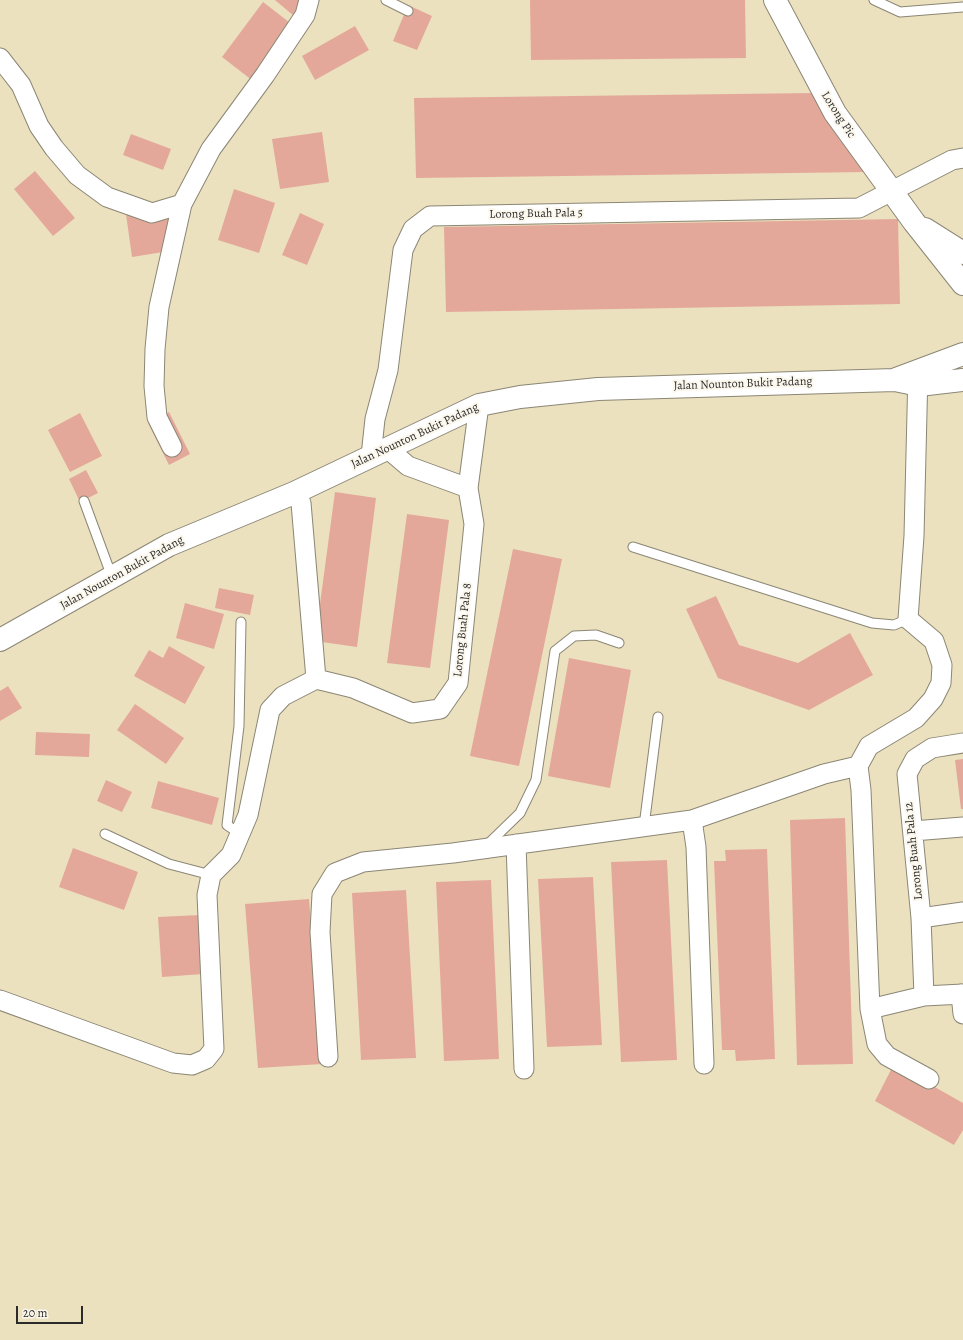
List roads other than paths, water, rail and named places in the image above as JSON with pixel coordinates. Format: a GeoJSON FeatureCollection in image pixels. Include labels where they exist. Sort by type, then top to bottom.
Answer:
{"type":"FeatureCollection","features":[{"type":"Feature","properties":{"kind":"street"},"geometry":{"type":"LineString","coordinates":[[172,447],[157,417],[154,386],[155,349],[159,307],[182,204],[211,149],[265,75],[305,14],[309,0]]}},
{"type":"Feature","properties":{"kind":"street","name":"Lorong Pic"},"geometry":{"type":"LineString","coordinates":[[775,0],[835,113],[914,222],[963,284]]}},
{"type":"Feature","properties":{"kind":"street"},"geometry":{"type":"LineString","coordinates":[[0,58],[21,85],[39,126],[54,148],[77,175],[108,198],[152,213],[182,204]]}},
{"type":"Feature","properties":{"kind":"street","name":"Lorong Buah Pala 5"},"geometry":{"type":"LineString","coordinates":[[379,452],[375,419],[388,370],[403,250],[413,229],[430,216],[859,208],[952,160],[963,158]]}},
{"type":"Feature","properties":{"kind":"street","name":"Lorong Pic"},"geometry":{"type":"LineString","coordinates":[[914,222],[963,252]]}},
{"type":"Feature","properties":{"kind":"street"},"geometry":{"type":"LineString","coordinates":[[929,1079],[887,1056],[878,1044],[870,1009],[861,790],[858,766],[869,746],[916,718],[933,700],[941,683],[942,665],[934,641],[908,619],[914,536],[919,378],[963,354]]}},
{"type":"Feature","properties":{"kind":"street","name":"Jalan Nounton Bukit Padang"},"geometry":{"type":"LineString","coordinates":[[0,640],[168,546],[294,493],[479,405],[520,397],[598,388],[894,380],[919,378],[963,380]]}},
{"type":"Feature","properties":{"kind":"street","name":"Lorong Buah Pala 8"},"geometry":{"type":"LineString","coordinates":[[316,679],[353,688],[412,713],[440,709],[458,683],[474,524],[468,488],[479,405]]}},
{"type":"Feature","properties":{"kind":"street"},"geometry":{"type":"LineString","coordinates":[[379,452],[408,466],[468,488]]}},
{"type":"Feature","properties":{"kind":"street"},"geometry":{"type":"LineString","coordinates":[[0,1000],[173,1063],[192,1065],[206,1059],[214,1049],[207,895],[211,875],[231,855],[248,815],[270,710],[283,696],[316,679],[301,503],[294,493]]}},
{"type":"Feature","properties":{"kind":"street","name":"Lorong Buah Pala 12"},"geometry":{"type":"LineString","coordinates":[[924,996],[921,918],[907,774],[915,759],[932,748],[963,743]]}},
{"type":"Feature","properties":{"kind":"street"},"geometry":{"type":"LineString","coordinates":[[328,1057],[320,932],[322,894],[335,873],[363,862],[483,849],[692,820],[824,774],[858,766]]}},
{"type":"Feature","properties":{"kind":"street"},"geometry":{"type":"LineString","coordinates":[[692,820],[696,847],[704,1064]]}},
{"type":"Feature","properties":{"kind":"street"},"geometry":{"type":"LineString","coordinates":[[912,831],[963,827]]}},
{"type":"Feature","properties":{"kind":"street"},"geometry":{"type":"LineString","coordinates":[[516,844],[524,1068]]}},
{"type":"Feature","properties":{"kind":"street"},"geometry":{"type":"LineString","coordinates":[[921,918],[963,912]]}},
{"type":"Feature","properties":{"kind":"street"},"geometry":{"type":"LineString","coordinates":[[870,1009],[924,996],[962,994],[963,1014]]}},
{"type":"Feature","properties":{"kind":"lane"},"geometry":{"type":"LineString","coordinates":[[386,0],[408,11]]}},
{"type":"Feature","properties":{"kind":"lane"},"geometry":{"type":"LineString","coordinates":[[874,0],[900,12],[963,7]]}},
{"type":"Feature","properties":{"kind":"lane"},"geometry":{"type":"LineString","coordinates":[[84,501],[112,577]]}},
{"type":"Feature","properties":{"kind":"lane"},"geometry":{"type":"LineString","coordinates":[[633,547],[872,623],[894,625],[908,619]]}},
{"type":"Feature","properties":{"kind":"lane"},"geometry":{"type":"LineString","coordinates":[[240,834],[228,825],[239,726],[241,622]]}},
{"type":"Feature","properties":{"kind":"lane"},"geometry":{"type":"LineString","coordinates":[[483,849],[520,813],[536,780],[555,651],[574,636],[596,635],[619,643]]}},
{"type":"Feature","properties":{"kind":"lane"},"geometry":{"type":"LineString","coordinates":[[644,826],[658,717]]}},
{"type":"Feature","properties":{"kind":"lane"},"geometry":{"type":"LineString","coordinates":[[105,834],[169,864],[211,875]]}}]}
